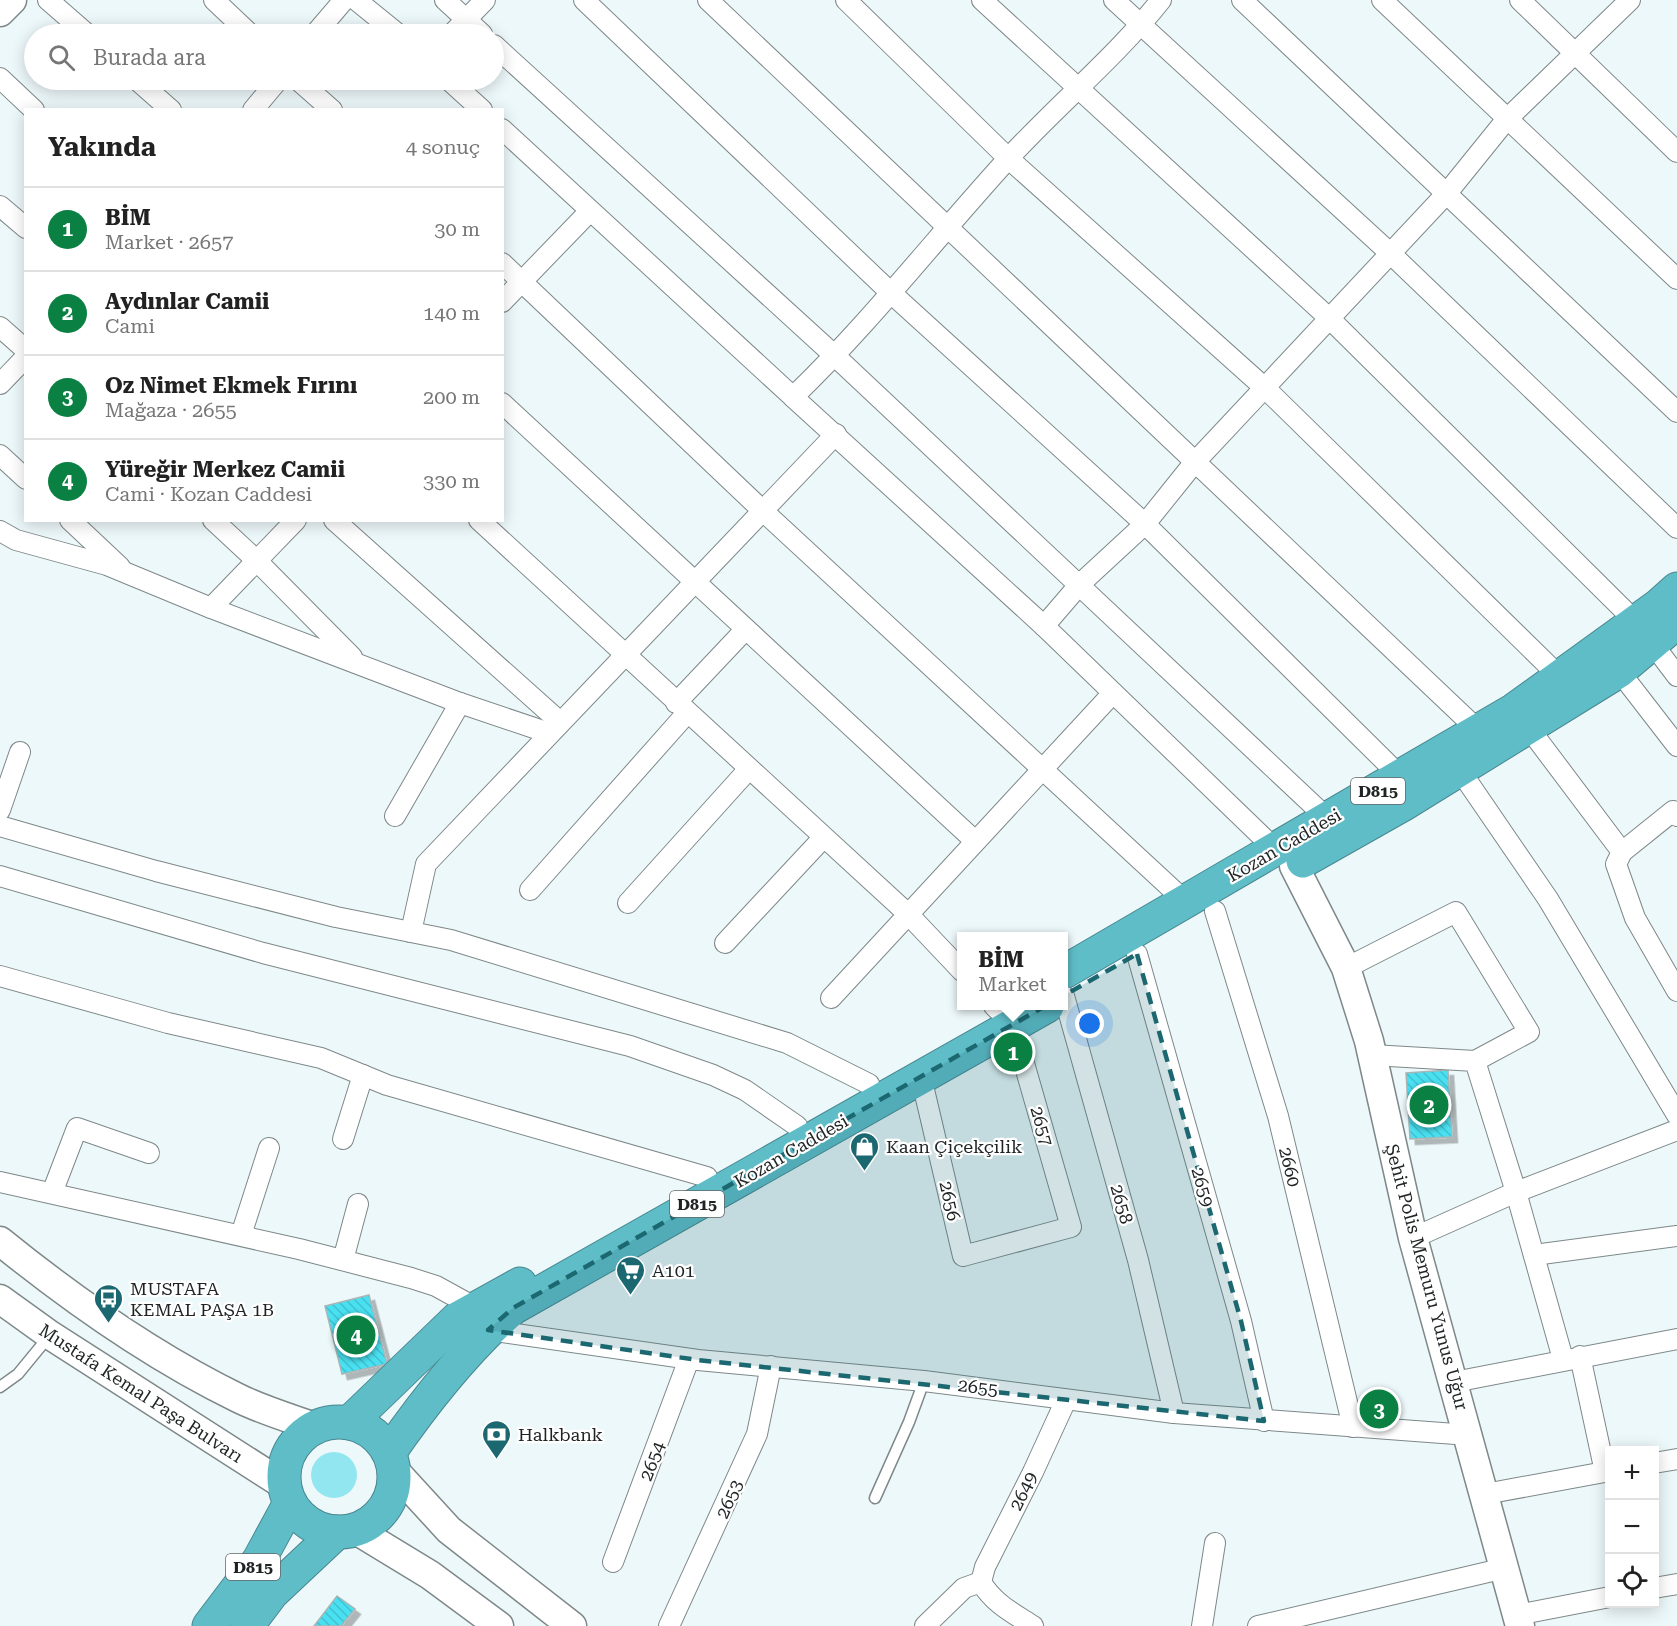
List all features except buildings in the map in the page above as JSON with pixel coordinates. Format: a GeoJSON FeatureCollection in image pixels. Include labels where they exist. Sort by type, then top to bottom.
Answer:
{"type":"FeatureCollection","features":[{"type":"Feature","properties":{"kind":"highway","name":"Kozan Caddesi"},"geometry":{"type":"LineString","coordinates":[[1068,970],[1201,906],[1285,858],[1460,769],[1619,671],[1644,632],[1677,589]]}},
{"type":"Feature","properties":{"kind":"highway","name":"Kozan Caddesi"},"geometry":{"type":"LineString","coordinates":[[1285,858],[1329,820],[1479,731],[1560,677],[1644,632],[1677,622]]}},
{"type":"Feature","properties":{"kind":"highway","name":"Kozan Caddesi"},"geometry":{"type":"LineString","coordinates":[[1068,994],[1137,954],[1201,906]]}},
{"type":"Feature","properties":{"kind":"highway","name":"Kozan Caddesi"},"geometry":{"type":"LineString","coordinates":[[391,1462],[422,1406],[482,1319],[707,1177],[869,1084],[1003,1011]]}},
{"type":"Feature","properties":{"kind":"highway","name":"Kozan Caddesi"},"geometry":{"type":"LineString","coordinates":[[349,1423],[457,1320],[482,1319],[513,1308],[921,1077],[1003,1011]]}},
{"type":"Feature","properties":{"kind":"highway"},"geometry":{"type":"LineString","coordinates":[[332,1422],[349,1423],[365,1428],[379,1439],[391,1462],[393,1489],[386,1507],[373,1521],[346,1531],[310,1523],[302,1518],[287,1494],[284,1467],[290,1451],[300,1437],[315,1427],[332,1422]]}},
{"type":"Feature","properties":{"kind":"highway","name":"D815"},"geometry":{"type":"LineString","coordinates":[[209,1626],[259,1560],[287,1494]]}},
{"type":"Feature","properties":{"kind":"highway","name":"D815"},"geometry":{"type":"LineString","coordinates":[[247,1626],[272,1593],[346,1531]]}},
{"type":"Feature","properties":{"kind":"main road"},"geometry":{"type":"LineString","coordinates":[[0,12],[12,0]]}},
{"type":"Feature","properties":{"kind":"main road","name":"Şehit Polis Memuru Yunus Uğur"},"geometry":{"type":"LineString","coordinates":[[1285,858],[1346,968],[1372,1055],[1413,1239],[1469,1435],[1518,1620]]}},
{"type":"Feature","properties":{"kind":"main road"},"geometry":{"type":"LineString","coordinates":[[0,1241],[110,1323],[160,1356],[239,1399],[315,1427]]}},
{"type":"Feature","properties":{"kind":"main road","name":"Mustafa Kemal Paşa Bulvarı"},"geometry":{"type":"LineString","coordinates":[[0,1299],[287,1494]]}},
{"type":"Feature","properties":{"kind":"main road"},"geometry":{"type":"LineString","coordinates":[[391,1462],[449,1530],[572,1626]]}},
{"type":"Feature","properties":{"kind":"main road"},"geometry":{"type":"LineString","coordinates":[[346,1531],[430,1575],[499,1626]]}},
{"type":"Feature","properties":{"kind":"street"},"geometry":{"type":"LineString","coordinates":[[48,0],[76,24]]}},
{"type":"Feature","properties":{"kind":"street"},"geometry":{"type":"LineString","coordinates":[[214,0],[239,24]]}},
{"type":"Feature","properties":{"kind":"street"},"geometry":{"type":"LineString","coordinates":[[324,24],[344,0]]}},
{"type":"Feature","properties":{"kind":"street"},"geometry":{"type":"LineString","coordinates":[[356,0],[386,24]]}},
{"type":"Feature","properties":{"kind":"street"},"geometry":{"type":"LineString","coordinates":[[445,0],[471,24]]}},
{"type":"Feature","properties":{"kind":"street"},"geometry":{"type":"LineString","coordinates":[[462,24],[486,0]]}},
{"type":"Feature","properties":{"kind":"street"},"geometry":{"type":"LineString","coordinates":[[584,0],[890,291],[1145,524],[1401,777]]}},
{"type":"Feature","properties":{"kind":"street"},"geometry":{"type":"LineString","coordinates":[[708,0],[1479,731]]}},
{"type":"Feature","properties":{"kind":"street"},"geometry":{"type":"LineString","coordinates":[[846,0],[1008,158],[1266,389],[1560,677]]}},
{"type":"Feature","properties":{"kind":"street"},"geometry":{"type":"LineString","coordinates":[[982,0],[1329,318],[1644,632],[1677,676]]}},
{"type":"Feature","properties":{"kind":"street"},"geometry":{"type":"LineString","coordinates":[[1114,0],[1390,253],[1677,528]]}},
{"type":"Feature","properties":{"kind":"street"},"geometry":{"type":"LineString","coordinates":[[793,397],[835,356],[1008,158],[1076,87],[1141,25],[1161,0]]}},
{"type":"Feature","properties":{"kind":"street"},"geometry":{"type":"LineString","coordinates":[[1242,0],[1677,412]]}},
{"type":"Feature","properties":{"kind":"street"},"geometry":{"type":"LineString","coordinates":[[1382,0],[1506,120],[1677,279]]}},
{"type":"Feature","properties":{"kind":"street"},"geometry":{"type":"LineString","coordinates":[[1520,0],[1677,152]]}},
{"type":"Feature","properties":{"kind":"street"},"geometry":{"type":"LineString","coordinates":[[1044,626],[1080,584],[1145,524],[1194,463],[1448,193],[1506,120],[1630,0]]}},
{"type":"Feature","properties":{"kind":"street"},"geometry":{"type":"LineString","coordinates":[[504,54],[835,356],[1329,820]]}},
{"type":"Feature","properties":{"kind":"street"},"geometry":{"type":"LineString","coordinates":[[0,78],[32,108]]}},
{"type":"Feature","properties":{"kind":"street"},"geometry":{"type":"LineString","coordinates":[[148,90],[169,108]]}},
{"type":"Feature","properties":{"kind":"street"},"geometry":{"type":"LineString","coordinates":[[255,108],[270,90]]}},
{"type":"Feature","properties":{"kind":"street"},"geometry":{"type":"LineString","coordinates":[[309,90],[330,108]]}},
{"type":"Feature","properties":{"kind":"street"},"geometry":{"type":"LineString","coordinates":[[460,90],[480,108]]}},
{"type":"Feature","properties":{"kind":"street"},"geometry":{"type":"LineString","coordinates":[[504,131],[1044,626],[1285,858]]}},
{"type":"Feature","properties":{"kind":"street"},"geometry":{"type":"LineString","coordinates":[[0,206],[24,226]]}},
{"type":"Feature","properties":{"kind":"street"},"geometry":{"type":"LineString","coordinates":[[504,300],[590,210]]}},
{"type":"Feature","properties":{"kind":"street"},"geometry":{"type":"LineString","coordinates":[[504,265],[763,511],[1044,770],[1201,906]]}},
{"type":"Feature","properties":{"kind":"street"},"geometry":{"type":"LineString","coordinates":[[0,327],[24,348]]}},
{"type":"Feature","properties":{"kind":"street"},"geometry":{"type":"LineString","coordinates":[[0,384],[24,359]]}},
{"type":"Feature","properties":{"kind":"street"},"geometry":{"type":"LineString","coordinates":[[504,405],[975,841]]}},
{"type":"Feature","properties":{"kind":"street"},"geometry":{"type":"LineString","coordinates":[[411,932],[426,864],[836,434]]}},
{"type":"Feature","properties":{"kind":"street"},"geometry":{"type":"LineString","coordinates":[[0,455],[24,477]]}},
{"type":"Feature","properties":{"kind":"street"},"geometry":{"type":"LineString","coordinates":[[72,522],[126,573]]}},
{"type":"Feature","properties":{"kind":"street"},"geometry":{"type":"LineString","coordinates":[[215,522],[359,664]]}},
{"type":"Feature","properties":{"kind":"street"},"geometry":{"type":"LineString","coordinates":[[211,608],[294,522]]}},
{"type":"Feature","properties":{"kind":"street"},"geometry":{"type":"LineString","coordinates":[[336,522],[554,728]]}},
{"type":"Feature","properties":{"kind":"street"},"geometry":{"type":"LineString","coordinates":[[481,522],[626,654],[748,770],[908,914],[957,966]]}},
{"type":"Feature","properties":{"kind":"street"},"geometry":{"type":"LineString","coordinates":[[0,531],[16,540],[126,573],[460,703],[554,728]]}},
{"type":"Feature","properties":{"kind":"street"},"geometry":{"type":"LineString","coordinates":[[530,890],[745,630]]}},
{"type":"Feature","properties":{"kind":"street"},"geometry":{"type":"LineString","coordinates":[[1619,671],[1677,746]]}},
{"type":"Feature","properties":{"kind":"street"},"geometry":{"type":"LineString","coordinates":[[831,999],[1113,693]]}},
{"type":"Feature","properties":{"kind":"street"},"geometry":{"type":"LineString","coordinates":[[395,816],[460,703]]}},
{"type":"Feature","properties":{"kind":"street"},"geometry":{"type":"LineString","coordinates":[[1528,727],[1622,852]]}},
{"type":"Feature","properties":{"kind":"street"},"geometry":{"type":"LineString","coordinates":[[2,797],[20,752]]}},
{"type":"Feature","properties":{"kind":"street"},"geometry":{"type":"LineString","coordinates":[[1460,769],[1548,899],[1677,1115]]}},
{"type":"Feature","properties":{"kind":"street"},"geometry":{"type":"LineString","coordinates":[[628,903],[748,770]]}},
{"type":"Feature","properties":{"kind":"street"},"geometry":{"type":"LineString","coordinates":[[1677,816],[1673,811],[1622,852],[1616,864],[1635,918],[1677,991]]}},
{"type":"Feature","properties":{"kind":"street"},"geometry":{"type":"LineString","coordinates":[[0,826],[178,877],[336,917],[451,940],[787,1042],[869,1084]]}},
{"type":"Feature","properties":{"kind":"street"},"geometry":{"type":"LineString","coordinates":[[725,943],[823,838]]}},
{"type":"Feature","properties":{"kind":"street"},"geometry":{"type":"LineString","coordinates":[[0,876],[263,953],[630,1046],[713,1075],[745,1090],[796,1126]]}},
{"type":"Feature","properties":{"kind":"street","name":"2660"},"geometry":{"type":"LineString","coordinates":[[1201,906],[1278,1116],[1353,1427]]}},
{"type":"Feature","properties":{"kind":"street"},"geometry":{"type":"LineString","coordinates":[[1346,968],[1456,912],[1528,1032],[1475,1061],[1372,1055]]}},
{"type":"Feature","properties":{"kind":"street","name":"2659"},"geometry":{"type":"LineString","coordinates":[[1137,954],[1241,1321],[1264,1421]]}},
{"type":"Feature","properties":{"kind":"street"},"geometry":{"type":"LineString","coordinates":[[0,976],[168,1023],[321,1058],[387,1085],[707,1177]]}},
{"type":"Feature","properties":{"kind":"street","name":"2658"},"geometry":{"type":"LineString","coordinates":[[1068,1010],[1138,1260],[1174,1413]]}},
{"type":"Feature","properties":{"kind":"street","name":"2657"},"geometry":{"type":"LineString","coordinates":[[963,1256],[1071,1227],[1003,1011]]}},
{"type":"Feature","properties":{"kind":"street"},"geometry":{"type":"LineString","coordinates":[[1475,1061],[1534,1254],[1571,1358],[1605,1466]]}},
{"type":"Feature","properties":{"kind":"street"},"geometry":{"type":"LineString","coordinates":[[343,1139],[363,1075]]}},
{"type":"Feature","properties":{"kind":"street","name":"2656"},"geometry":{"type":"LineString","coordinates":[[921,1077],[963,1256]]}},
{"type":"Feature","properties":{"kind":"street"},"geometry":{"type":"LineString","coordinates":[[52,1193],[77,1128],[149,1153]]}},
{"type":"Feature","properties":{"kind":"street"},"geometry":{"type":"LineString","coordinates":[[1413,1239],[1516,1192],[1677,1130]]}},
{"type":"Feature","properties":{"kind":"street"},"geometry":{"type":"LineString","coordinates":[[241,1236],[269,1148]]}},
{"type":"Feature","properties":{"kind":"street"},"geometry":{"type":"LineString","coordinates":[[0,1182],[343,1260],[436,1286],[482,1319]]}},
{"type":"Feature","properties":{"kind":"street"},"geometry":{"type":"LineString","coordinates":[[343,1260],[358,1204]]}},
{"type":"Feature","properties":{"kind":"street"},"geometry":{"type":"LineString","coordinates":[[1534,1254],[1677,1236]]}},
{"type":"Feature","properties":{"kind":"street","name":"2655"},"geometry":{"type":"LineString","coordinates":[[482,1319],[689,1359],[1050,1395],[1066,1400],[1174,1413],[1469,1435]]}},
{"type":"Feature","properties":{"kind":"street"},"geometry":{"type":"LineString","coordinates":[[1454,1382],[1677,1339]]}},
{"type":"Feature","properties":{"kind":"street","name":"2654"},"geometry":{"type":"LineString","coordinates":[[613,1562],[689,1359]]}},
{"type":"Feature","properties":{"kind":"street","name":"2653"},"geometry":{"type":"LineString","coordinates":[[669,1626],[757,1434],[771,1366]]}},
{"type":"Feature","properties":{"kind":"street","name":"2649"},"geometry":{"type":"LineString","coordinates":[[981,1582],[985,1567],[1066,1400]]}},
{"type":"Feature","properties":{"kind":"street"},"geometry":{"type":"LineString","coordinates":[[1659,1462],[1677,1459]]}},
{"type":"Feature","properties":{"kind":"street"},"geometry":{"type":"LineString","coordinates":[[1485,1494],[1605,1472]]}},
{"type":"Feature","properties":{"kind":"street"},"geometry":{"type":"LineString","coordinates":[[1202,1626],[1215,1544]]}},
{"type":"Feature","properties":{"kind":"street"},"geometry":{"type":"LineString","coordinates":[[1258,1626],[1504,1568]]}},
{"type":"Feature","properties":{"kind":"street"},"geometry":{"type":"LineString","coordinates":[[925,1626],[963,1588],[981,1582],[988,1595],[998,1604],[1033,1626]]}},
{"type":"Feature","properties":{"kind":"street"},"geometry":{"type":"LineString","coordinates":[[1659,1587],[1677,1584]]}},
{"type":"Feature","properties":{"kind":"street"},"geometry":{"type":"LineString","coordinates":[[1518,1620],[1605,1598]]}},
{"type":"Feature","properties":{"kind":"lane"},"geometry":{"type":"LineString","coordinates":[[0,1387],[18,1374],[50,1335]]}},
{"type":"Feature","properties":{"kind":"lane"},"geometry":{"type":"LineString","coordinates":[[875,1497],[909,1422],[924,1381]]}},
{"type":"Feature","properties":{"kind":"highlighted area"},"geometry":{"type":"Polygon","coordinates":[[[1137,954],[1241,1321],[1264,1421],[698,1360],[488,1330],[513,1308],[1137,954]]]}},
{"type":"Feature","properties":{"kind":"shaded area"},"geometry":{"type":"Polygon","coordinates":[[[334,1452],[343,1453],[350,1459],[356,1466],[356,1484],[350,1491],[343,1497],[334,1498],[325,1497],[318,1491],[312,1484],[311,1475],[312,1466],[318,1459],[325,1453],[334,1452]]]}},
{"type":"Feature","properties":{"kind":"place","name":"BİM"},"geometry":{"type":"Point","coordinates":[1013,1052]}},
{"type":"Feature","properties":{"kind":"place","name":"Aydınlar Camii"},"geometry":{"type":"Point","coordinates":[1429,1105]}},
{"type":"Feature","properties":{"kind":"place","name":"Kaan Çiçekçilik"},"geometry":{"type":"Point","coordinates":[865,1172]}},
{"type":"Feature","properties":{"kind":"place","name":"A101"},"geometry":{"type":"Point","coordinates":[631,1296]}},
{"type":"Feature","properties":{"kind":"place","name":"MUSTAFA KEMAL PAŞA 1B"},"geometry":{"type":"Point","coordinates":[109,1324]}},
{"type":"Feature","properties":{"kind":"place","name":"Yüreğir Merkez Camii"},"geometry":{"type":"Point","coordinates":[356,1335]}},
{"type":"Feature","properties":{"kind":"place","name":"Oz Nimet Ekmek Fırını"},"geometry":{"type":"Point","coordinates":[1379,1409]}},
{"type":"Feature","properties":{"kind":"place","name":"Halkbank"},"geometry":{"type":"Point","coordinates":[497,1460]}}]}
